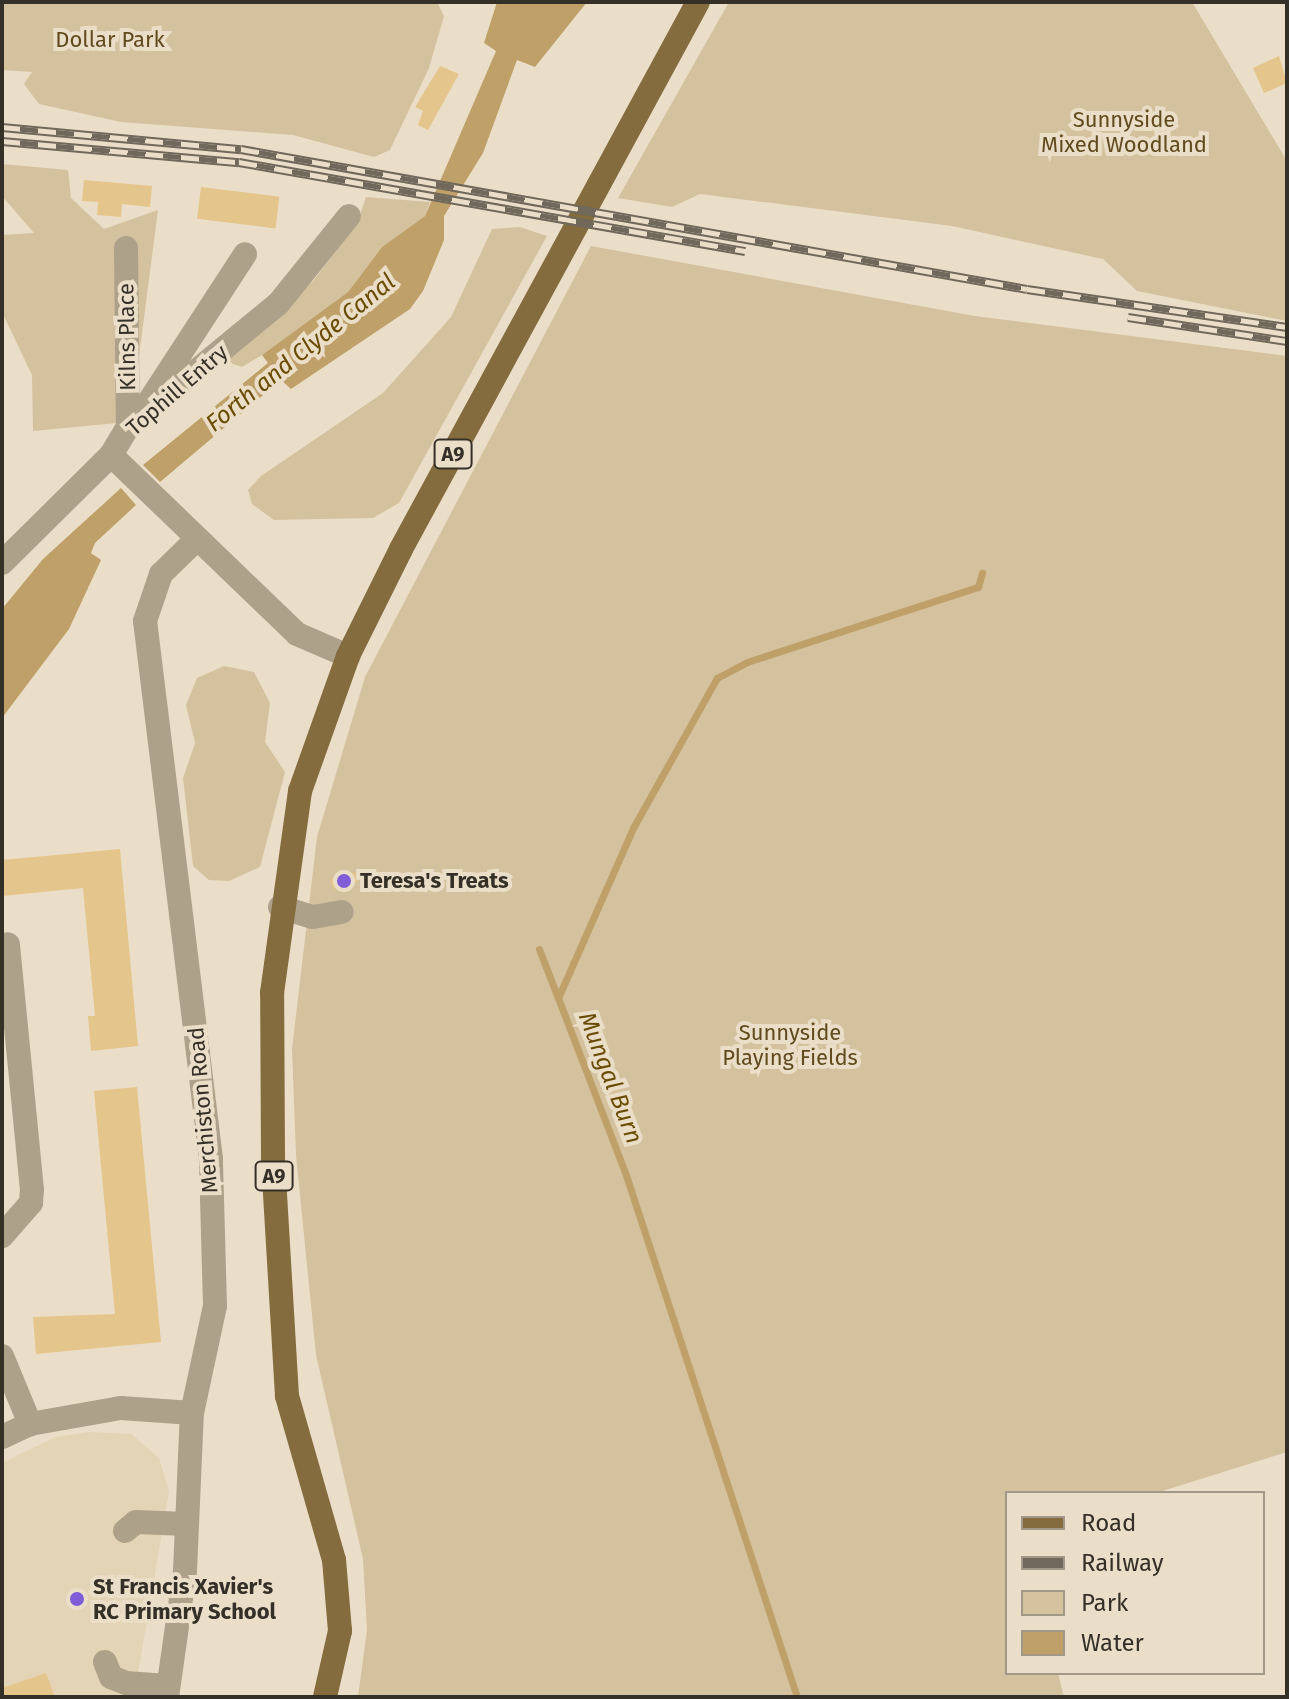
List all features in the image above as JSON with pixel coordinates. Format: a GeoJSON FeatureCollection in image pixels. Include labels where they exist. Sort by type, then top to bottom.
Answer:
{"type":"FeatureCollection","features":[{"type":"Feature","properties":{"kind":"main road","name":"A9"},"geometry":{"type":"LineString","coordinates":[[325,1697],[340,1631],[334,1560],[287,1396],[274,1174],[272,993],[280,907],[300,791],[348,656],[698,2]]}},
{"type":"Feature","properties":{"kind":"street","name":"Tophill Entry"},"geometry":{"type":"LineString","coordinates":[[2,562],[111,455],[128,427],[278,304],[349,216]]}},
{"type":"Feature","properties":{"kind":"street","name":"Kilns Place"},"geometry":{"type":"LineString","coordinates":[[126,248],[128,427]]}},
{"type":"Feature","properties":{"kind":"street"},"geometry":{"type":"LineString","coordinates":[[128,427],[245,254]]}},
{"type":"Feature","properties":{"kind":"street"},"geometry":{"type":"LineString","coordinates":[[111,455],[297,634],[348,656]]}},
{"type":"Feature","properties":{"kind":"street","name":"Merchiston Road"},"geometry":{"type":"LineString","coordinates":[[167,1692],[187,1524],[192,1413],[215,1306],[211,1159],[198,946],[145,621],[161,574],[197,539]]}},
{"type":"Feature","properties":{"kind":"street"},"geometry":{"type":"LineString","coordinates":[[280,907],[313,917],[342,912]]}},
{"type":"Feature","properties":{"kind":"street"},"geometry":{"type":"LineString","coordinates":[[2,1236],[31,1203],[10,1068],[8,944]]}},
{"type":"Feature","properties":{"kind":"street"},"geometry":{"type":"LineString","coordinates":[[2,1356],[30,1424]]}},
{"type":"Feature","properties":{"kind":"street"},"geometry":{"type":"LineString","coordinates":[[2,1437],[30,1424],[121,1408],[192,1413]]}},
{"type":"Feature","properties":{"kind":"street"},"geometry":{"type":"LineString","coordinates":[[125,1531],[136,1522],[187,1524]]}},
{"type":"Feature","properties":{"kind":"street"},"geometry":{"type":"LineString","coordinates":[[105,1662],[111,1677],[167,1692]]}},
{"type":"Feature","properties":{"kind":"shaded area","name":"St Francis Xavier's RC Primary School"},"geometry":{"type":"Polygon","coordinates":[[[89,1432],[131,1434],[159,1458],[169,1491],[134,1697],[2,1697],[2,1463],[55,1437],[89,1432]]]}},
{"type":"Feature","properties":{"kind":"green space","name":"Dollar Park"},"geometry":{"type":"Polygon","coordinates":[[[2,2],[437,2],[444,16],[429,68],[390,150],[374,157],[293,135],[121,122],[39,104],[24,84],[32,72],[2,70],[2,2]]]}},
{"type":"Feature","properties":{"kind":"green space","name":"Sunnyside Mixed Woodland"},"geometry":{"type":"Polygon","coordinates":[[[729,2],[1192,2],[1287,161],[1287,321],[1137,291],[1103,259],[952,226],[700,194],[672,207],[618,198],[729,2]]]}},
{"type":"Feature","properties":{"kind":"green space"},"geometry":{"type":"Polygon","coordinates":[[[2,164],[68,170],[71,198],[104,229],[158,210],[134,395],[117,423],[33,431],[32,375],[2,312],[2,235],[34,233],[2,196],[2,164]]]}},
{"type":"Feature","properties":{"kind":"green space"},"geometry":{"type":"Polygon","coordinates":[[[366,197],[430,202],[425,216],[382,247],[348,292],[262,355],[242,367],[230,363],[229,355],[313,281],[357,224],[366,197]]]}},
{"type":"Feature","properties":{"kind":"green space"},"geometry":{"type":"Polygon","coordinates":[[[520,227],[547,236],[399,503],[373,518],[274,520],[252,504],[248,490],[261,476],[383,393],[451,317],[492,229],[520,227]]]}},
{"type":"Feature","properties":{"kind":"green space","name":"Sunnyside Playing Fields"},"geometry":{"type":"Polygon","coordinates":[[[591,246],[975,316],[1287,356],[1287,1452],[1162,1491],[1005,1491],[1005,1675],[1058,1675],[1064,1697],[358,1697],[367,1630],[363,1559],[316,1355],[296,1155],[292,1049],[317,837],[365,677],[591,246]]]}},
{"type":"Feature","properties":{"kind":"green space"},"geometry":{"type":"Polygon","coordinates":[[[224,666],[254,672],[270,703],[265,742],[285,772],[260,867],[229,881],[209,880],[193,866],[183,778],[195,743],[186,705],[197,678],[224,666]]]}},
{"type":"Feature","properties":{"kind":"water","name":"Forth and Clyde Canal"},"geometry":{"type":"Polygon","coordinates":[[[497,2],[587,2],[535,67],[517,60],[483,153],[444,216],[444,240],[423,291],[410,309],[291,389],[281,380],[160,482],[143,465],[268,363],[262,355],[348,292],[382,247],[425,216],[496,51],[484,43],[497,2]]]}},
{"type":"Feature","properties":{"kind":"water"},"geometry":{"type":"Polygon","coordinates":[[[121,488],[136,505],[95,543],[91,553],[101,560],[69,629],[2,718],[2,609],[43,559],[121,488]]]}},
{"type":"Feature","properties":{"kind":"building"},"geometry":{"type":"Polygon","coordinates":[[[1279,56],[1287,83],[1264,93],[1253,68],[1279,56]]]}},
{"type":"Feature","properties":{"kind":"building"},"geometry":{"type":"Polygon","coordinates":[[[440,66],[459,74],[428,130],[418,125],[423,111],[415,107],[440,66]]]}},
{"type":"Feature","properties":{"kind":"building"},"geometry":{"type":"Polygon","coordinates":[[[84,180],[152,186],[150,207],[122,204],[121,217],[97,215],[98,202],[82,201],[84,180]]]}},
{"type":"Feature","properties":{"kind":"building"},"geometry":{"type":"Polygon","coordinates":[[[201,187],[279,197],[276,228],[197,219],[201,187]]]}},
{"type":"Feature","properties":{"kind":"building"},"geometry":{"type":"Polygon","coordinates":[[[120,849],[138,1046],[91,1051],[88,1016],[95,1016],[83,888],[2,896],[2,860],[120,849]]]}},
{"type":"Feature","properties":{"kind":"building","name":"Teresa's Treats"},"geometry":{"type":"Polygon","coordinates":[[[355,872],[358,882],[333,889],[330,880],[355,872]]]}},
{"type":"Feature","properties":{"kind":"building"},"geometry":{"type":"Polygon","coordinates":[[[137,1087],[161,1342],[36,1354],[33,1317],[115,1314],[94,1091],[137,1087]]]}},
{"type":"Feature","properties":{"kind":"building"},"geometry":{"type":"Polygon","coordinates":[[[46,1673],[55,1697],[2,1697],[2,1688],[46,1673]]]}},
{"type":"Feature","properties":{"kind":"waterway","name":"Mungal Burn"},"geometry":{"type":"LineString","coordinates":[[797,1697],[626,1175],[558,998],[633,828],[717,678],[747,662],[978,587],[982,573]]}},
{"type":"Feature","properties":{"kind":"waterway"},"geometry":{"type":"LineString","coordinates":[[539,949],[558,998]]}},
{"type":"Feature","properties":{"kind":"railway"},"geometry":{"type":"LineString","coordinates":[[2,127],[241,149],[1027,289],[1287,327]]}},
{"type":"Feature","properties":{"kind":"railway"},"geometry":{"type":"LineString","coordinates":[[2,141],[239,162],[745,251]]}},
{"type":"Feature","properties":{"kind":"railway"},"geometry":{"type":"LineString","coordinates":[[1128,317],[1287,341]]}},
{"type":"Feature","properties":{"kind":"place","name":"Teresa's Treats"},"geometry":{"type":"Point","coordinates":[344,881]}},
{"type":"Feature","properties":{"kind":"place","name":"St Francis Xavier's RC Primary School"},"geometry":{"type":"Point","coordinates":[77,1599]}}]}
